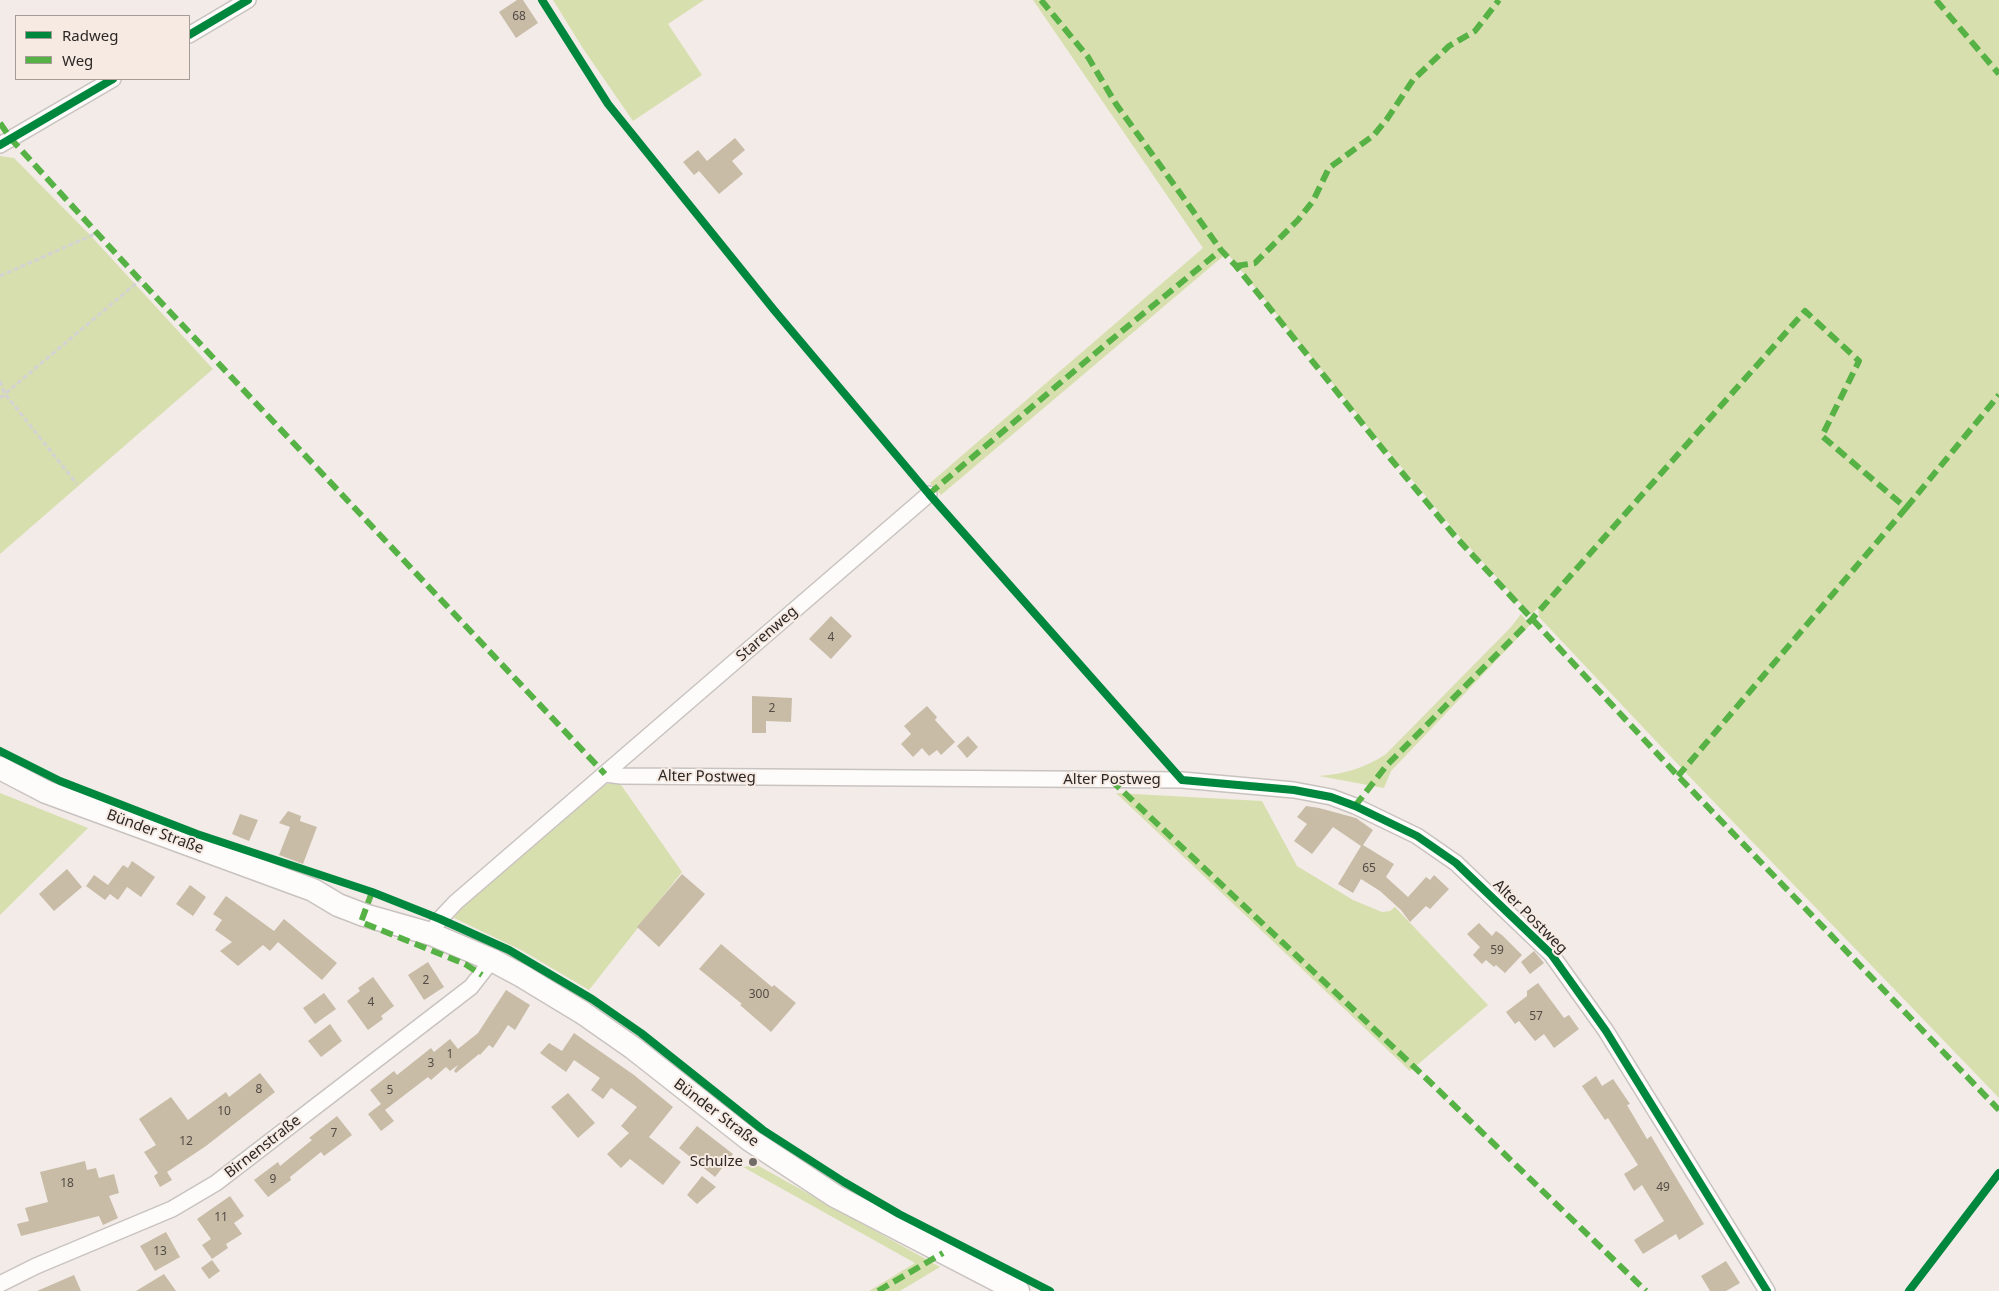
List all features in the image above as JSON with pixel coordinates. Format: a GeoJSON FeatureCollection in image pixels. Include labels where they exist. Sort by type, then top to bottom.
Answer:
{"type":"FeatureCollection","features":[{"type":"Feature","properties":{"kind":"main road","name":"Bünder Straße"},"geometry":{"type":"LineString","coordinates":[[0,768],[46,792],[313,890],[344,893],[385,909],[425,932],[492,960],[583,1013],[633,1048],[750,1140],[835,1196],[1018,1291]]}},
{"type":"Feature","properties":{"kind":"street"},"geometry":{"type":"LineString","coordinates":[[190,34],[248,0]]}},
{"type":"Feature","properties":{"kind":"street"},"geometry":{"type":"LineString","coordinates":[[0,145],[111,80]]}},
{"type":"Feature","properties":{"kind":"street","name":"Starenweg"},"geometry":{"type":"LineString","coordinates":[[605,774],[929,494]]}},
{"type":"Feature","properties":{"kind":"street"},"geometry":{"type":"LineString","coordinates":[[425,932],[456,902],[605,774]]}},
{"type":"Feature","properties":{"kind":"street","name":"Alter Postweg"},"geometry":{"type":"LineString","coordinates":[[605,774],[620,776],[1182,780],[1294,790],[1331,797],[1355,806],[1417,836],[1456,863],[1550,954],[1606,1031],[1767,1291]]}},
{"type":"Feature","properties":{"kind":"street","name":"Birnenstraße"},"geometry":{"type":"LineString","coordinates":[[0,1284],[36,1266],[172,1209],[216,1183],[471,987],[492,960]]}},
{"type":"Feature","properties":{"kind":"path"},"geometry":{"type":"LineString","coordinates":[[0,276],[97,233]]}},
{"type":"Feature","properties":{"kind":"path"},"geometry":{"type":"LineString","coordinates":[[0,398],[140,280]]}},
{"type":"Feature","properties":{"kind":"path"},"geometry":{"type":"LineString","coordinates":[[0,381],[5,394],[77,484]]}},
{"type":"Feature","properties":{"kind":"green space"},"geometry":{"type":"Polygon","coordinates":[[[553,0],[704,0],[668,24],[702,75],[633,121],[584,50],[553,0]]]}},
{"type":"Feature","properties":{"kind":"green space"},"geometry":{"type":"Polygon","coordinates":[[[1033,0],[1999,0],[1999,1098],[1688,775],[1539,617],[1538,608],[1531,615],[1461,538],[1371,431],[1227,253],[941,495],[930,483],[1203,248],[1033,0]]]}},
{"type":"Feature","properties":{"kind":"green space"},"geometry":{"type":"Polygon","coordinates":[[[0,156],[14,158],[91,236],[213,369],[0,554],[0,156]]]}},
{"type":"Feature","properties":{"kind":"green space"},"geometry":{"type":"Polygon","coordinates":[[[1521,614],[1530,625],[1391,771],[1384,788],[1319,776],[1354,770],[1386,754],[1511,627],[1521,614]]]}},
{"type":"Feature","properties":{"kind":"green space"},"geometry":{"type":"Polygon","coordinates":[[[619,782],[682,872],[589,990],[521,950],[454,918],[465,902],[593,791],[607,784],[619,782]]]}},
{"type":"Feature","properties":{"kind":"green space"},"geometry":{"type":"Polygon","coordinates":[[[0,793],[88,828],[0,915],[0,793]]]}},
{"type":"Feature","properties":{"kind":"green space"},"geometry":{"type":"Polygon","coordinates":[[[1116,793],[1262,801],[1297,866],[1353,900],[1382,912],[1390,911],[1395,907],[1488,1005],[1410,1071],[1116,793]]]}},
{"type":"Feature","properties":{"kind":"green space"},"geometry":{"type":"Polygon","coordinates":[[[757,1165],[940,1267],[900,1291],[869,1291],[915,1263],[743,1167],[757,1165]]]}},
{"type":"Feature","properties":{"kind":"building"},"geometry":{"type":"Polygon","coordinates":[[[517,0],[523,0],[538,23],[516,38],[499,12],[517,0]]]}},
{"type":"Feature","properties":{"kind":"building"},"geometry":{"type":"Polygon","coordinates":[[[735,138],[745,150],[732,161],[743,174],[719,194],[699,171],[694,175],[683,162],[698,150],[707,161],[735,138]]]}},
{"type":"Feature","properties":{"kind":"building"},"geometry":{"type":"Polygon","coordinates":[[[831,616],[852,636],[831,659],[809,639],[831,616]]]}},
{"type":"Feature","properties":{"kind":"building"},"geometry":{"type":"Polygon","coordinates":[[[752,696],[792,698],[791,722],[766,721],[766,733],[752,733],[752,696]]]}},
{"type":"Feature","properties":{"kind":"building"},"geometry":{"type":"Polygon","coordinates":[[[927,706],[937,717],[935,720],[955,742],[941,755],[937,750],[929,756],[922,748],[913,757],[901,744],[911,734],[904,726],[927,706]]]}},
{"type":"Feature","properties":{"kind":"building"},"geometry":{"type":"Polygon","coordinates":[[[968,736],[978,747],[967,758],[957,746],[968,736]]]}},
{"type":"Feature","properties":{"kind":"building"},"geometry":{"type":"Polygon","coordinates":[[[1306,806],[1356,818],[1373,830],[1363,845],[1394,864],[1386,877],[1408,897],[1426,877],[1430,880],[1434,875],[1449,889],[1430,909],[1426,906],[1410,922],[1401,910],[1380,891],[1361,879],[1353,893],[1338,884],[1361,846],[1333,827],[1312,854],[1294,841],[1307,824],[1297,817],[1306,806]]]}},
{"type":"Feature","properties":{"kind":"building"},"geometry":{"type":"Polygon","coordinates":[[[288,811],[301,816],[300,821],[317,827],[303,864],[279,855],[290,827],[279,823],[288,811]]]}},
{"type":"Feature","properties":{"kind":"building"},"geometry":{"type":"Polygon","coordinates":[[[240,814],[258,820],[249,841],[232,834],[240,814]]]}},
{"type":"Feature","properties":{"kind":"building"},"geometry":{"type":"Polygon","coordinates":[[[132,861],[155,877],[141,897],[127,887],[118,900],[110,894],[105,900],[86,886],[94,875],[108,885],[123,865],[128,868],[132,861]]]}},
{"type":"Feature","properties":{"kind":"building"},"geometry":{"type":"Polygon","coordinates":[[[67,869],[82,887],[54,911],[39,894],[67,869]]]}},
{"type":"Feature","properties":{"kind":"building"},"geometry":{"type":"Polygon","coordinates":[[[682,874],[705,894],[659,947],[637,927],[682,874]]]}},
{"type":"Feature","properties":{"kind":"building"},"geometry":{"type":"Polygon","coordinates":[[[190,885],[206,897],[193,916],[176,904],[190,885]]]}},
{"type":"Feature","properties":{"kind":"building"},"geometry":{"type":"Polygon","coordinates":[[[226,896],[274,931],[284,919],[337,963],[322,980],[278,942],[270,951],[263,945],[238,966],[220,951],[232,942],[215,930],[222,920],[213,914],[226,896]]]}},
{"type":"Feature","properties":{"kind":"building"},"geometry":{"type":"Polygon","coordinates":[[[1479,923],[1492,936],[1496,931],[1502,935],[1522,955],[1505,973],[1496,965],[1494,967],[1486,960],[1482,964],[1473,955],[1480,947],[1467,934],[1479,923]]]}},
{"type":"Feature","properties":{"kind":"building"},"geometry":{"type":"Polygon","coordinates":[[[721,944],[772,987],[774,985],[796,1003],[771,1032],[740,1005],[742,1004],[699,969],[721,944]]]}},
{"type":"Feature","properties":{"kind":"building"},"geometry":{"type":"Polygon","coordinates":[[[1534,951],[1544,963],[1530,974],[1521,962],[1534,951]]]}},
{"type":"Feature","properties":{"kind":"building"},"geometry":{"type":"Polygon","coordinates":[[[428,962],[444,987],[424,1000],[408,975],[428,962]]]}},
{"type":"Feature","properties":{"kind":"building"},"geometry":{"type":"Polygon","coordinates":[[[373,977],[394,1006],[381,1016],[383,1019],[368,1030],[347,1001],[360,991],[358,988],[373,977]]]}},
{"type":"Feature","properties":{"kind":"building"},"geometry":{"type":"Polygon","coordinates":[[[1538,983],[1564,1018],[1569,1015],[1579,1029],[1554,1048],[1544,1034],[1535,1041],[1519,1021],[1515,1024],[1506,1012],[1527,996],[1527,991],[1538,983]]]}},
{"type":"Feature","properties":{"kind":"building"},"geometry":{"type":"Polygon","coordinates":[[[506,990],[530,1005],[515,1030],[508,1025],[493,1048],[489,1045],[480,1055],[456,1073],[454,1071],[458,1065],[450,1071],[446,1067],[431,1080],[428,1077],[385,1110],[394,1121],[381,1131],[368,1114],[381,1104],[370,1090],[394,1071],[397,1075],[431,1048],[434,1052],[450,1039],[458,1049],[478,1033],[506,990]]]}},
{"type":"Feature","properties":{"kind":"building"},"geometry":{"type":"Polygon","coordinates":[[[324,993],[336,1009],[315,1024],[303,1008],[324,993]]]}},
{"type":"Feature","properties":{"kind":"building"},"geometry":{"type":"Polygon","coordinates":[[[330,1024],[342,1041],[321,1057],[308,1041],[330,1024]]]}},
{"type":"Feature","properties":{"kind":"building"},"geometry":{"type":"Polygon","coordinates":[[[574,1033],[634,1075],[673,1107],[649,1137],[681,1162],[663,1185],[630,1159],[621,1168],[607,1154],[629,1133],[621,1126],[637,1107],[611,1088],[603,1099],[591,1090],[600,1078],[574,1060],[566,1072],[540,1053],[549,1043],[562,1051],[574,1033]]]}},
{"type":"Feature","properties":{"kind":"building"},"geometry":{"type":"Polygon","coordinates":[[[260,1073],[275,1092],[206,1146],[167,1172],[172,1180],[160,1187],[154,1176],[158,1173],[144,1152],[156,1145],[139,1119],[171,1097],[188,1120],[226,1092],[229,1097],[260,1073]]]}},
{"type":"Feature","properties":{"kind":"building"},"geometry":{"type":"Polygon","coordinates":[[[1596,1076],[1602,1086],[1613,1079],[1630,1104],[1627,1105],[1647,1139],[1651,1136],[1704,1224],[1679,1240],[1676,1234],[1643,1254],[1634,1240],[1664,1221],[1642,1185],[1634,1191],[1624,1174],[1638,1165],[1608,1118],[1605,1120],[1582,1086],[1596,1076]]]}},
{"type":"Feature","properties":{"kind":"building"},"geometry":{"type":"Polygon","coordinates":[[[568,1093],[595,1123],[578,1138],[551,1107],[568,1093]]]}},
{"type":"Feature","properties":{"kind":"building"},"geometry":{"type":"Polygon","coordinates":[[[337,1116],[352,1135],[324,1156],[321,1152],[290,1177],[291,1180],[268,1197],[254,1180],[278,1162],[280,1166],[312,1140],[309,1138],[337,1116]]]}},
{"type":"Feature","properties":{"kind":"building"},"geometry":{"type":"Polygon","coordinates":[[[697,1126],[733,1154],[715,1177],[679,1148],[697,1126]]]}},
{"type":"Feature","properties":{"kind":"building"},"geometry":{"type":"Polygon","coordinates":[[[85,1161],[87,1170],[96,1168],[99,1178],[114,1174],[119,1193],[109,1196],[118,1218],[103,1225],[99,1216],[21,1236],[17,1224],[29,1221],[25,1208],[48,1202],[40,1172],[85,1161]]]}},
{"type":"Feature","properties":{"kind":"building"},"geometry":{"type":"Polygon","coordinates":[[[702,1176],[716,1187],[697,1204],[687,1195],[702,1176]]]}},
{"type":"Feature","properties":{"kind":"building"},"geometry":{"type":"Polygon","coordinates":[[[230,1196],[244,1216],[234,1223],[242,1234],[226,1244],[228,1248],[212,1259],[202,1245],[211,1239],[197,1219],[230,1196]]]}},
{"type":"Feature","properties":{"kind":"building"},"geometry":{"type":"Polygon","coordinates":[[[166,1232],[180,1257],[155,1271],[140,1246],[166,1232]]]}},
{"type":"Feature","properties":{"kind":"building"},"geometry":{"type":"Polygon","coordinates":[[[212,1260],[220,1271],[209,1279],[201,1268],[212,1260]]]}},
{"type":"Feature","properties":{"kind":"building"},"geometry":{"type":"Polygon","coordinates":[[[1726,1261],[1740,1283],[1726,1291],[1710,1291],[1701,1276],[1726,1261]]]}},
{"type":"Feature","properties":{"kind":"building"},"geometry":{"type":"Polygon","coordinates":[[[164,1274],[176,1291],[136,1291],[164,1274]]]}},
{"type":"Feature","properties":{"kind":"building"},"geometry":{"type":"Polygon","coordinates":[[[74,1275],[81,1291],[37,1291],[74,1275]]]}},
{"type":"Feature","properties":{"kind":"marked path"},"geometry":{"type":"LineString","coordinates":[[1041,0],[1088,57],[1116,104],[1221,250],[1454,535],[1678,776],[1999,1110]]}},
{"type":"Feature","properties":{"kind":"marked path"},"geometry":{"type":"LineString","coordinates":[[1236,266],[1255,263],[1298,220],[1313,201],[1329,168],[1374,135],[1413,80],[1449,46],[1475,31],[1499,0]]}},
{"type":"Feature","properties":{"kind":"marked path"},"geometry":{"type":"LineString","coordinates":[[1936,0],[1999,74]]}},
{"type":"Feature","properties":{"kind":"marked path"},"geometry":{"type":"LineString","coordinates":[[0,123],[11,139],[140,280],[605,774]]}},
{"type":"Feature","properties":{"kind":"marked path"},"geometry":{"type":"LineString","coordinates":[[929,494],[1221,250]]}},
{"type":"Feature","properties":{"kind":"marked path"},"geometry":{"type":"LineString","coordinates":[[1355,806],[1387,765],[1532,619],[1805,311],[1859,361],[1822,436],[1906,508],[1678,776]]}},
{"type":"Feature","properties":{"kind":"marked path"},"geometry":{"type":"LineString","coordinates":[[1906,508],[1999,395]]}},
{"type":"Feature","properties":{"kind":"marked path"},"geometry":{"type":"LineString","coordinates":[[1111,780],[1429,1081],[1646,1291]]}},
{"type":"Feature","properties":{"kind":"marked path"},"geometry":{"type":"LineString","coordinates":[[372,892],[361,922],[465,964],[482,975]]}},
{"type":"Feature","properties":{"kind":"marked path"},"geometry":{"type":"LineString","coordinates":[[878,1291],[943,1253]]}},
{"type":"Feature","properties":{"kind":"cycle path"},"geometry":{"type":"LineString","coordinates":[[190,34],[248,0]]}},
{"type":"Feature","properties":{"kind":"cycle path"},"geometry":{"type":"LineString","coordinates":[[542,0],[608,104],[774,310],[929,494],[1182,780],[1294,790],[1331,797],[1355,806],[1417,836],[1456,863],[1551,954],[1606,1031],[1767,1291]]}},
{"type":"Feature","properties":{"kind":"cycle path"},"geometry":{"type":"LineString","coordinates":[[0,145],[111,80]]}},
{"type":"Feature","properties":{"kind":"cycle path"},"geometry":{"type":"LineString","coordinates":[[0,751],[60,781],[197,834],[372,892],[440,919],[509,950],[592,999],[641,1033],[763,1130],[844,1182],[899,1214],[1050,1291]]}},
{"type":"Feature","properties":{"kind":"cycle path"},"geometry":{"type":"LineString","coordinates":[[1909,1291],[1999,1173]]}},
{"type":"Feature","properties":{"kind":"place","name":"Schulze"},"geometry":{"type":"Point","coordinates":[753,1162]}}]}
